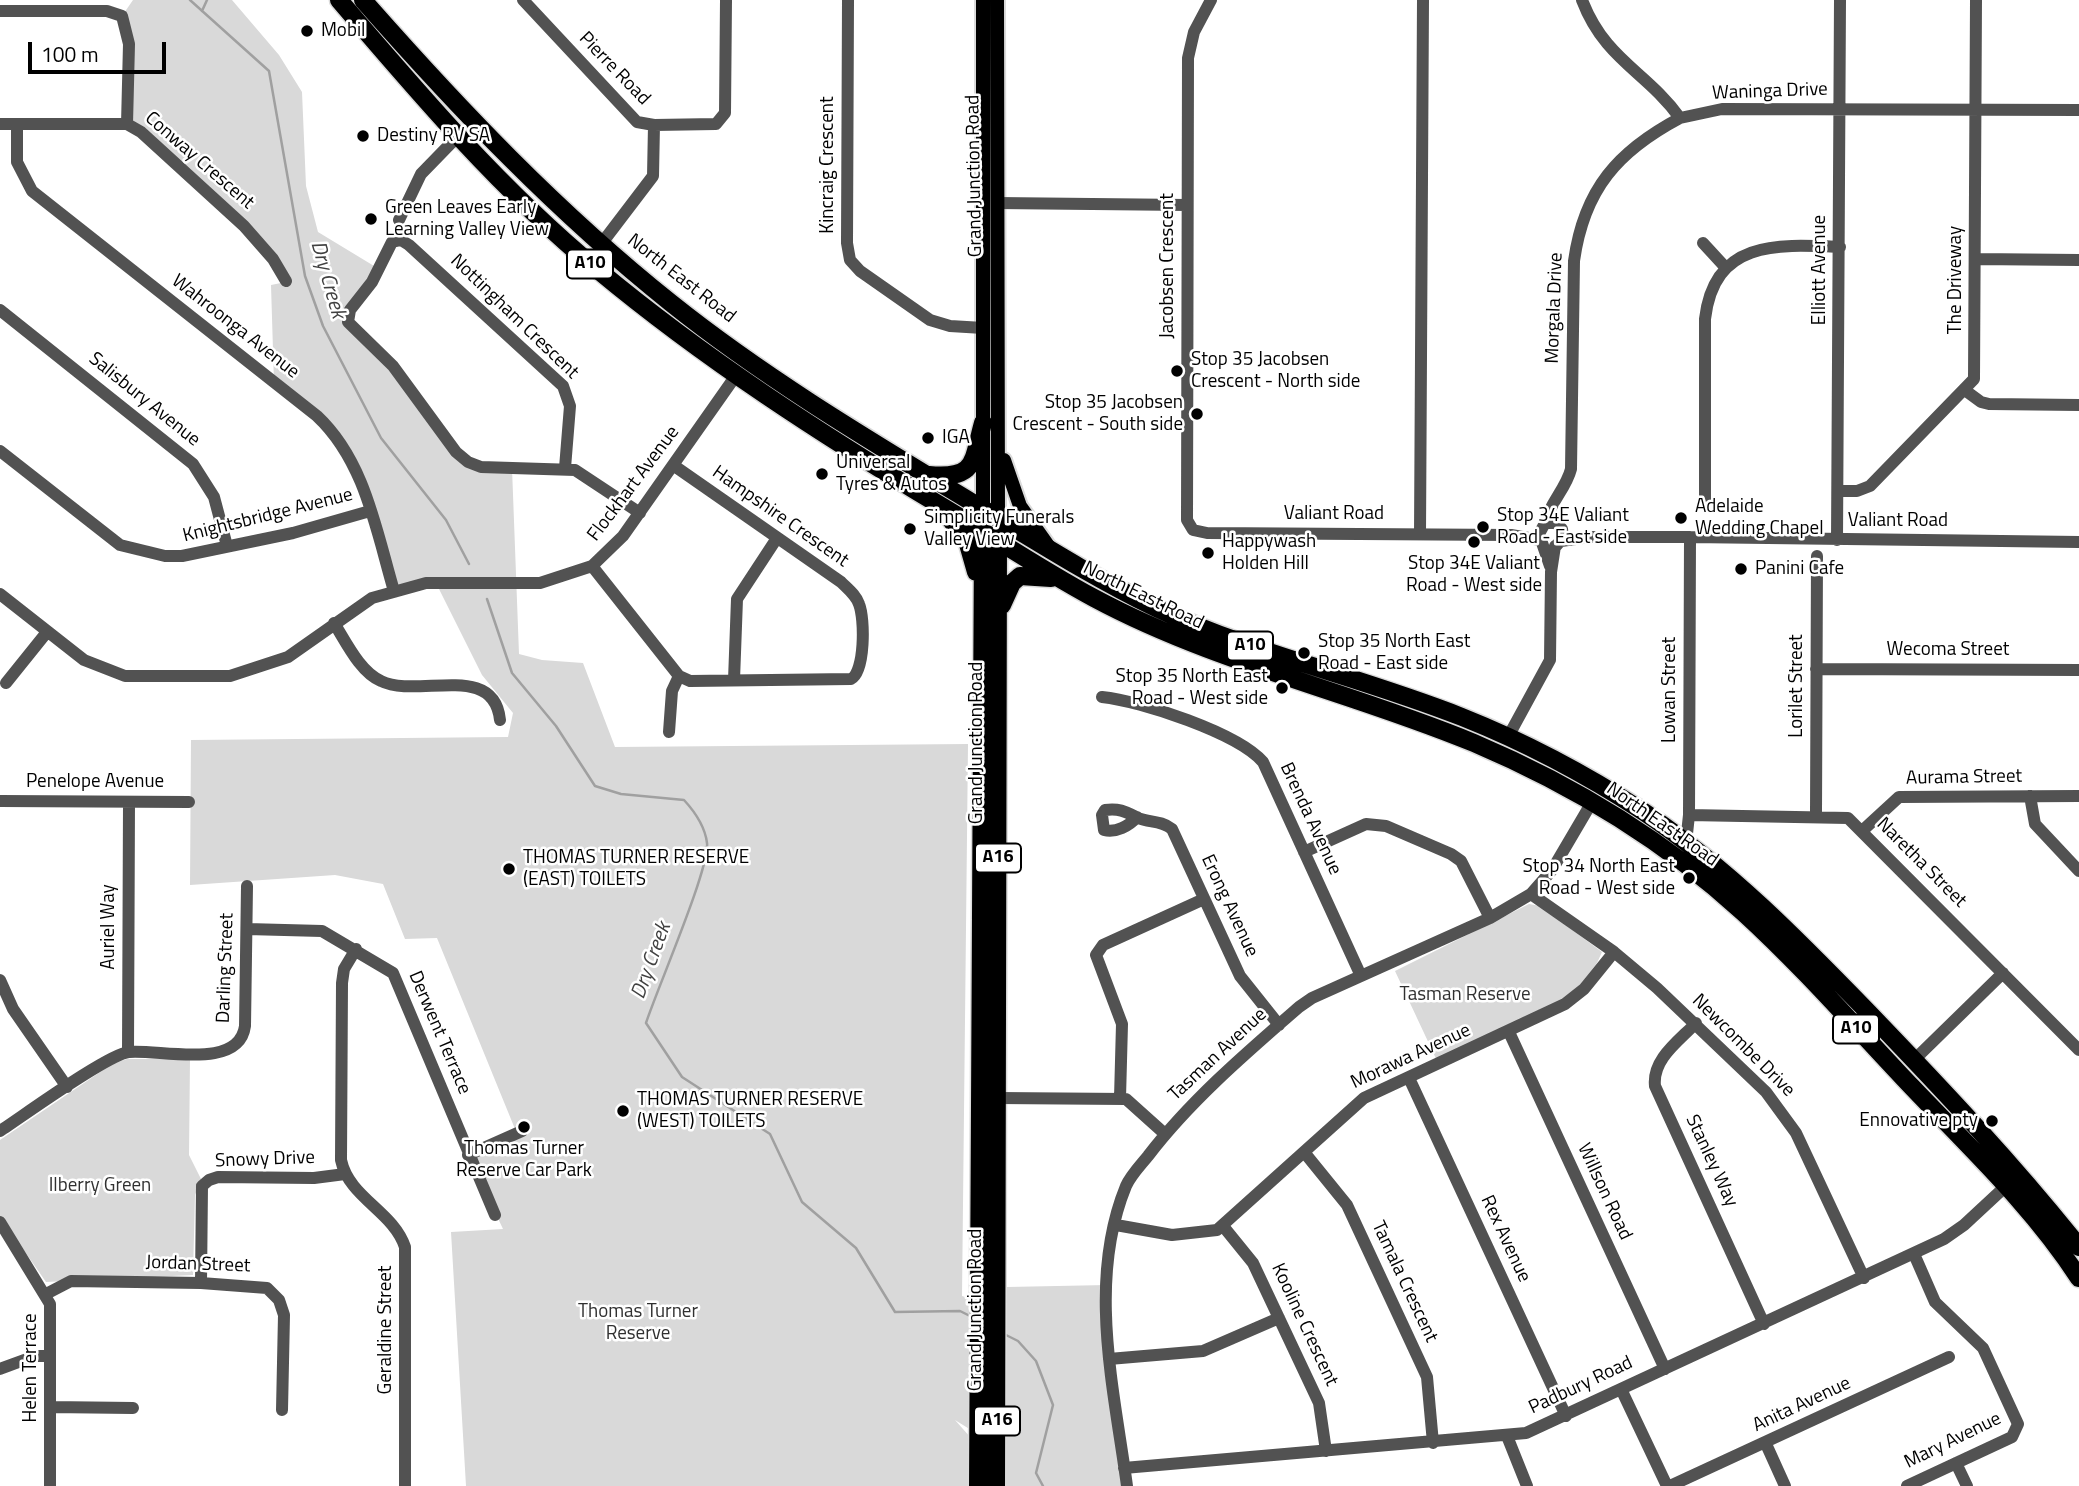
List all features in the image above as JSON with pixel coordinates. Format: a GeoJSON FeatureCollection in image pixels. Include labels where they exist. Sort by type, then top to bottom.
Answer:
{"type":"FeatureCollection","features":[{"type":"Feature","properties":{"kind":"highway","name":"North East Road"},"geometry":{"type":"LineString","coordinates":[[339,0],[457,137],[596,269],[667,325],[881,472],[1065,581],[1143,623],[1202,648],[1475,744],[1519,763],[1592,802],[1662,847],[1702,877],[1778,947],[2006,1186],[2035,1218],[2079,1278]]}},
{"type":"Feature","properties":{"kind":"highway","name":"North East Road"},"geometry":{"type":"LineString","coordinates":[[363,0],[486,137],[673,304],[728,344],[925,475],[1132,596],[1223,636],[1428,705],[1508,737],[1610,791],[1686,843],[1763,906],[1915,1059],[1990,1140],[2079,1247]]}},
{"type":"Feature","properties":{"kind":"highway"},"geometry":{"type":"LineString","coordinates":[[458,107],[461,123],[457,137],[486,137]]}},
{"type":"Feature","properties":{"kind":"highway"},"geometry":{"type":"LineString","coordinates":[[728,344],[735,357],[737,374],[765,369]]}},
{"type":"Feature","properties":{"kind":"highway"},"geometry":{"type":"LineString","coordinates":[[925,475],[953,477],[967,470],[983,422]]}},
{"type":"Feature","properties":{"kind":"highway"},"geometry":{"type":"LineString","coordinates":[[939,504],[964,536],[971,551],[990,616]]}},
{"type":"Feature","properties":{"kind":"highway","name":"Grand Junction Road"},"geometry":{"type":"LineString","coordinates":[[978,1486],[988,1356],[998,1314],[989,1098],[990,514]]}},
{"type":"Feature","properties":{"kind":"highway"},"geometry":{"type":"LineString","coordinates":[[990,616],[1020,576],[1033,575],[1065,581]]}},
{"type":"Feature","properties":{"kind":"highway"},"geometry":{"type":"LineString","coordinates":[[1475,744],[1493,743],[1508,737],[1519,763]]}},
{"type":"Feature","properties":{"kind":"highway"},"geometry":{"type":"LineString","coordinates":[[1662,847],[1686,843],[1690,860],[1702,877]]}},
{"type":"Feature","properties":{"kind":"highway","name":"Grand Junction Road"},"geometry":{"type":"LineString","coordinates":[[989,1098],[979,1311],[988,1356],[996,1486]]}},
{"type":"Feature","properties":{"kind":"highway"},"geometry":{"type":"LineString","coordinates":[[1990,1140],[2005,1172],[2006,1186],[2031,1188]]}},
{"type":"Feature","properties":{"kind":"main road","name":"Grand Junction Road"},"geometry":{"type":"LineString","coordinates":[[983,0],[989,203],[998,328],[999,442],[990,514]]}},
{"type":"Feature","properties":{"kind":"main road","name":"Grand Junction Road"},"geometry":{"type":"LineString","coordinates":[[990,514],[983,422],[983,328],[997,0]]}},
{"type":"Feature","properties":{"kind":"main road"},"geometry":{"type":"LineString","coordinates":[[983,328],[998,328]]}},
{"type":"Feature","properties":{"kind":"main road"},"geometry":{"type":"LineString","coordinates":[[999,442],[1020,506],[1053,551]]}},
{"type":"Feature","properties":{"kind":"street","name":"Pierre Road"},"geometry":{"type":"LineString","coordinates":[[523,0],[637,122],[654,125]]}},
{"type":"Feature","properties":{"kind":"street"},"geometry":{"type":"LineString","coordinates":[[602,243],[653,176],[654,125],[716,124],[725,113],[726,0]]}},
{"type":"Feature","properties":{"kind":"street","name":"Kincraig Crescent"},"geometry":{"type":"LineString","coordinates":[[848,0],[847,243],[850,260],[860,271],[930,320],[950,326],[983,328]]}},
{"type":"Feature","properties":{"kind":"street","name":"Jacobsen Crescent"},"geometry":{"type":"LineString","coordinates":[[1198,532],[1187,520],[1185,507],[1188,58],[1194,32],[1211,0]]}},
{"type":"Feature","properties":{"kind":"street"},"geometry":{"type":"LineString","coordinates":[[1420,534],[1423,0]]}},
{"type":"Feature","properties":{"kind":"street"},"geometry":{"type":"LineString","coordinates":[[1582,0],[1593,26],[1614,52],[1663,95],[1680,118]]}},
{"type":"Feature","properties":{"kind":"street","name":"Elliott Avenue"},"geometry":{"type":"LineString","coordinates":[[1837,540],[1840,0]]}},
{"type":"Feature","properties":{"kind":"street","name":"The Driveway"},"geometry":{"type":"LineString","coordinates":[[1966,391],[1974,379],[1976,0]]}},
{"type":"Feature","properties":{"kind":"street","name":"Conway Crescent"},"geometry":{"type":"LineString","coordinates":[[0,11],[107,11],[121,16],[129,44],[127,124],[141,132],[244,226],[274,259],[286,281]]}},
{"type":"Feature","properties":{"kind":"street","name":"Waninga Drive"},"geometry":{"type":"LineString","coordinates":[[1680,118],[1722,109],[2079,110]]}},
{"type":"Feature","properties":{"kind":"street","name":"Morgala Drive"},"geometry":{"type":"LineString","coordinates":[[1550,535],[1557,498],[1572,469],[1574,261],[1580,227],[1599,186],[1616,163],[1643,139],[1680,118]]}},
{"type":"Feature","properties":{"kind":"street"},"geometry":{"type":"LineString","coordinates":[[0,124],[127,124]]}},
{"type":"Feature","properties":{"kind":"street","name":"Wahroonga Avenue"},"geometry":{"type":"LineString","coordinates":[[17,124],[18,162],[32,191],[324,423],[358,472],[394,591]]}},
{"type":"Feature","properties":{"kind":"street"},"geometry":{"type":"LineString","coordinates":[[399,220],[421,174],[457,137]]}},
{"type":"Feature","properties":{"kind":"street"},"geometry":{"type":"LineString","coordinates":[[989,203],[1187,205]]}},
{"type":"Feature","properties":{"kind":"street","name":"Nottingham Crescent"},"geometry":{"type":"LineString","coordinates":[[396,241],[406,243],[566,389],[570,407],[565,468],[491,468],[464,460],[393,366],[348,322],[350,310],[372,282],[389,245],[396,241]]}},
{"type":"Feature","properties":{"kind":"street"},"geometry":{"type":"LineString","coordinates":[[1703,243],[1726,268]]}},
{"type":"Feature","properties":{"kind":"street"},"geometry":{"type":"LineString","coordinates":[[1705,502],[1705,319],[1711,290],[1726,268],[1740,257],[1765,248],[1840,247]]}},
{"type":"Feature","properties":{"kind":"street"},"geometry":{"type":"LineString","coordinates":[[1975,260],[2079,260]]}},
{"type":"Feature","properties":{"kind":"street","name":"Salisbury Avenue"},"geometry":{"type":"LineString","coordinates":[[0,310],[193,464],[214,497],[227,546]]}},
{"type":"Feature","properties":{"kind":"street","name":"Flockhart Avenue"},"geometry":{"type":"LineString","coordinates":[[0,594],[84,660],[131,677],[225,677],[284,659],[366,600],[394,591],[438,583],[536,584],[563,575],[575,575],[592,566],[614,547],[737,374]]}},
{"type":"Feature","properties":{"kind":"street"},"geometry":{"type":"LineString","coordinates":[[1838,491],[1857,491],[1870,486],[1966,391],[1981,402],[1989,404],[2079,405]]}},
{"type":"Feature","properties":{"kind":"street","name":"Knightsbridge Avenue"},"geometry":{"type":"LineString","coordinates":[[0,451],[124,547],[176,558],[293,533],[370,511]]}},
{"type":"Feature","properties":{"kind":"street","name":"Hampshire Crescent"},"geometry":{"type":"LineString","coordinates":[[673,465],[835,578],[856,598],[862,619],[860,670],[854,678],[845,681],[690,681],[679,676]]}},
{"type":"Feature","properties":{"kind":"street"},"geometry":{"type":"LineString","coordinates":[[565,468],[579,471],[640,513]]}},
{"type":"Feature","properties":{"kind":"street","name":"Valiant Road"},"geometry":{"type":"LineString","coordinates":[[1198,532],[2079,542]]}},
{"type":"Feature","properties":{"kind":"street"},"geometry":{"type":"LineString","coordinates":[[1508,737],[1550,660],[1550,535]]}},
{"type":"Feature","properties":{"kind":"street","name":"Lowan Street"},"geometry":{"type":"LineString","coordinates":[[1686,843],[1689,815],[1690,537]]}},
{"type":"Feature","properties":{"kind":"street"},"geometry":{"type":"LineString","coordinates":[[734,680],[737,599],[777,538]]}},
{"type":"Feature","properties":{"kind":"street","name":"Lorilet Street"},"geometry":{"type":"LineString","coordinates":[[1815,815],[1816,556]]}},
{"type":"Feature","properties":{"kind":"street"},"geometry":{"type":"LineString","coordinates":[[592,566],[679,676],[672,691],[670,732]]}},
{"type":"Feature","properties":{"kind":"street"},"geometry":{"type":"LineString","coordinates":[[334,623],[363,665],[379,680],[394,685],[475,687],[493,696],[500,720]]}},
{"type":"Feature","properties":{"kind":"street"},"geometry":{"type":"LineString","coordinates":[[6,683],[47,632]]}},
{"type":"Feature","properties":{"kind":"street","name":"Wecoma Street"},"geometry":{"type":"LineString","coordinates":[[1816,669],[2079,670]]}},
{"type":"Feature","properties":{"kind":"street","name":"Brenda Avenue"},"geometry":{"type":"LineString","coordinates":[[1102,697],[1132,700],[1248,748],[1263,762],[1361,976]]}},
{"type":"Feature","properties":{"kind":"street"},"geometry":{"type":"LineString","coordinates":[[2030,796],[2035,824],[2079,871]]}},
{"type":"Feature","properties":{"kind":"street","name":"Aurama Street"},"geometry":{"type":"LineString","coordinates":[[1862,831],[1899,797],[2079,796]]}},
{"type":"Feature","properties":{"kind":"street","name":"Penelope Avenue"},"geometry":{"type":"LineString","coordinates":[[0,802],[189,802]]}},
{"type":"Feature","properties":{"kind":"street","name":"Auriel Way"},"geometry":{"type":"LineString","coordinates":[[128,802],[128,1052]]}},
{"type":"Feature","properties":{"kind":"street","name":"Tasman Avenue"},"geometry":{"type":"LineString","coordinates":[[1127,1486],[1108,1359],[1108,1262],[1127,1184],[1165,1134],[1279,1025],[1312,998],[1490,918],[1531,894],[1552,870],[1592,802]]}},
{"type":"Feature","properties":{"kind":"street","name":"Naretha Street"},"geometry":{"type":"LineString","coordinates":[[1689,815],[1842,816],[1862,831],[2079,1050]]}},
{"type":"Feature","properties":{"kind":"street","name":"Erong Avenue"},"geometry":{"type":"LineString","coordinates":[[1137,817],[1158,821],[1172,829],[1246,987],[1279,1025]]}},
{"type":"Feature","properties":{"kind":"street"},"geometry":{"type":"LineString","coordinates":[[1304,852],[1366,824],[1385,826],[1451,854],[1461,861],[1490,918]]}},
{"type":"Feature","properties":{"kind":"street","name":"Darling Street"},"geometry":{"type":"LineString","coordinates":[[128,1052],[209,1054],[232,1047],[245,1030],[247,886]]}},
{"type":"Feature","properties":{"kind":"street","name":"Newcombe Drive"},"geometry":{"type":"LineString","coordinates":[[1531,894],[1614,952],[1696,1023],[1766,1092],[1788,1120],[1864,1278]]}},
{"type":"Feature","properties":{"kind":"street"},"geometry":{"type":"LineString","coordinates":[[1120,1098],[1122,1024],[1096,955],[1103,945],[1204,899]]}},
{"type":"Feature","properties":{"kind":"street","name":"Derwent Terrace"},"geometry":{"type":"LineString","coordinates":[[247,929],[313,929],[388,968],[397,980],[495,1215]]}},
{"type":"Feature","properties":{"kind":"street"},"geometry":{"type":"LineString","coordinates":[[345,1174],[341,1155],[342,983],[344,969],[356,949]]}},
{"type":"Feature","properties":{"kind":"street","name":"Morawa Avenue"},"geometry":{"type":"LineString","coordinates":[[1116,1225],[1172,1234],[1209,1233],[1223,1226],[1353,1105],[1509,1032],[1576,996],[1614,952]]}},
{"type":"Feature","properties":{"kind":"street"},"geometry":{"type":"LineString","coordinates":[[1915,1059],[2003,973]]}},
{"type":"Feature","properties":{"kind":"street"},"geometry":{"type":"LineString","coordinates":[[0,980],[13,1009],[67,1087]]}},
{"type":"Feature","properties":{"kind":"street","name":"Stanley Way"},"geometry":{"type":"LineString","coordinates":[[1696,1023],[1660,1061],[1656,1070],[1655,1086],[1764,1324]]}},
{"type":"Feature","properties":{"kind":"street","name":"Willson Road"},"geometry":{"type":"LineString","coordinates":[[1509,1032],[1665,1369]]}},
{"type":"Feature","properties":{"kind":"street"},"geometry":{"type":"LineString","coordinates":[[0,1131],[113,1058],[128,1052]]}},
{"type":"Feature","properties":{"kind":"street","name":"Rex Avenue"},"geometry":{"type":"LineString","coordinates":[[1409,1078],[1566,1416]]}},
{"type":"Feature","properties":{"kind":"street"},"geometry":{"type":"LineString","coordinates":[[989,1098],[1120,1098],[1133,1103],[1165,1134]]}},
{"type":"Feature","properties":{"kind":"street"},"geometry":{"type":"LineString","coordinates":[[468,1155],[522,1131]]}},
{"type":"Feature","properties":{"kind":"street","name":"Tamala Crescent"},"geometry":{"type":"LineString","coordinates":[[1304,1152],[1347,1205],[1427,1377],[1433,1443]]}},
{"type":"Feature","properties":{"kind":"street","name":"Snowy Drive"},"geometry":{"type":"LineString","coordinates":[[201,1283],[202,1186],[207,1181],[218,1177],[314,1178],[345,1174]]}},
{"type":"Feature","properties":{"kind":"street","name":"Geraldine Street"},"geometry":{"type":"LineString","coordinates":[[345,1174],[398,1233],[405,1247],[405,1486]]}},
{"type":"Feature","properties":{"kind":"street","name":"Padbury Road"},"geometry":{"type":"LineString","coordinates":[[1124,1468],[1527,1433],[1954,1234],[2006,1186]]}},
{"type":"Feature","properties":{"kind":"street","name":"Helen Terrace"},"geometry":{"type":"LineString","coordinates":[[0,1222],[46,1294],[50,1309],[50,1486]]}},
{"type":"Feature","properties":{"kind":"street","name":"Kooline Crescent"},"geometry":{"type":"LineString","coordinates":[[1223,1226],[1247,1252],[1319,1403],[1326,1451]]}},
{"type":"Feature","properties":{"kind":"street","name":"Mary Avenue"},"geometry":{"type":"LineString","coordinates":[[1908,1486],[2012,1437],[2018,1424],[1983,1348],[1939,1308],[1914,1254]]}},
{"type":"Feature","properties":{"kind":"street","name":"Jordan Street"},"geometry":{"type":"LineString","coordinates":[[46,1294],[71,1281],[260,1286],[276,1296],[284,1320],[282,1410]]}},
{"type":"Feature","properties":{"kind":"street"},"geometry":{"type":"LineString","coordinates":[[1108,1359],[1203,1351],[1279,1318]]}},
{"type":"Feature","properties":{"kind":"street"},"geometry":{"type":"LineString","coordinates":[[0,1369],[26,1359],[50,1356]]}},
{"type":"Feature","properties":{"kind":"street","name":"Anita Avenue"},"geometry":{"type":"LineString","coordinates":[[1669,1486],[1766,1444],[1949,1357]]}},
{"type":"Feature","properties":{"kind":"street"},"geometry":{"type":"LineString","coordinates":[[1621,1390],[1669,1486]]}},
{"type":"Feature","properties":{"kind":"street"},"geometry":{"type":"LineString","coordinates":[[50,1406],[133,1408]]}},
{"type":"Feature","properties":{"kind":"street"},"geometry":{"type":"LineString","coordinates":[[1507,1436],[1527,1486]]}},
{"type":"Feature","properties":{"kind":"street"},"geometry":{"type":"LineString","coordinates":[[1766,1444],[1785,1486]]}},
{"type":"Feature","properties":{"kind":"street"},"geometry":{"type":"LineString","coordinates":[[1956,1463],[1967,1486]]}},
{"type":"Feature","properties":{"kind":"green space","name":"Thomas Turner Reserve"},"geometry":{"type":"Polygon","coordinates":[[[133,0],[232,0],[279,55],[302,92],[306,186],[318,232],[379,269],[348,318],[382,354],[460,456],[512,468],[519,654],[542,660],[583,663],[615,747],[968,744],[962,1296],[979,1301],[979,1435],[955,1420],[971,1438],[971,1486],[466,1486],[451,1232],[503,1229],[468,1155],[515,1129],[437,938],[405,939],[383,884],[335,875],[190,885],[191,740],[508,737],[513,713],[482,675],[436,583],[394,591],[362,483],[339,442],[274,383],[271,285],[286,282],[273,259],[127,124],[122,16],[133,0]]]}},
{"type":"Feature","properties":{"kind":"green space","name":"Tasman Reserve"},"geometry":{"type":"Polygon","coordinates":[[[1529,904],[1540,906],[1602,952],[1597,963],[1565,1004],[1439,1065],[1395,971],[1529,904]]]}},
{"type":"Feature","properties":{"kind":"green space","name":"Ilberry Green"},"geometry":{"type":"Polygon","coordinates":[[[127,1059],[190,1059],[189,1155],[201,1179],[195,1195],[193,1275],[46,1282],[0,1216],[0,1140],[112,1064],[127,1059]]]}},
{"type":"Feature","properties":{"kind":"green space"},"geometry":{"type":"Polygon","coordinates":[[[1107,1285],[1124,1486],[1005,1486],[1007,1287],[1107,1285]]]}},
{"type":"Feature","properties":{"kind":"waterway","name":"Dry Creek"},"geometry":{"type":"LineString","coordinates":[[190,0],[269,71],[305,276],[323,326],[381,438],[446,520],[469,564]]}},
{"type":"Feature","properties":{"kind":"waterway"},"geometry":{"type":"LineString","coordinates":[[202,11],[207,0]]}},
{"type":"Feature","properties":{"kind":"waterway","name":"Dry Creek"},"geometry":{"type":"LineString","coordinates":[[487,599],[512,673],[556,726],[595,786],[621,794],[684,800],[702,825],[707,843],[706,857],[682,930],[646,1023],[682,1077],[770,1134],[802,1202],[856,1248],[895,1312],[960,1311],[972,1317]]}},
{"type":"Feature","properties":{"kind":"waterway","name":"Dry Creek"},"geometry":{"type":"LineString","coordinates":[[1002,1333],[1018,1341],[1036,1361],[1053,1405],[1036,1473],[1043,1486]]}},
{"type":"Feature","properties":{"kind":"place","name":"Mobil"},"geometry":{"type":"Point","coordinates":[307,31]}},
{"type":"Feature","properties":{"kind":"place","name":"Destiny RV SA"},"geometry":{"type":"Point","coordinates":[363,136]}},
{"type":"Feature","properties":{"kind":"place","name":"Green Leaves Early Learning Valley View"},"geometry":{"type":"Point","coordinates":[371,219]}},
{"type":"Feature","properties":{"kind":"place","name":"Stop 35 Jacobsen Crescent - North side"},"geometry":{"type":"Point","coordinates":[1177,371]}},
{"type":"Feature","properties":{"kind":"place","name":"Stop 35 Jacobsen Crescent - South side"},"geometry":{"type":"Point","coordinates":[1197,414]}},
{"type":"Feature","properties":{"kind":"place","name":"IGA"},"geometry":{"type":"Point","coordinates":[928,438]}},
{"type":"Feature","properties":{"kind":"place","name":"Universal Tyres & Autos"},"geometry":{"type":"Point","coordinates":[822,474]}},
{"type":"Feature","properties":{"kind":"place","name":"Adelaide Wedding Chapel"},"geometry":{"type":"Point","coordinates":[1681,518]}},
{"type":"Feature","properties":{"kind":"place","name":"Stop 34E Valiant Road - East side"},"geometry":{"type":"Point","coordinates":[1483,527]}},
{"type":"Feature","properties":{"kind":"place","name":"Simplicity Funerals Valley View"},"geometry":{"type":"Point","coordinates":[910,529]}},
{"type":"Feature","properties":{"kind":"place","name":"Stop 34E Valiant Road - West side"},"geometry":{"type":"Point","coordinates":[1474,542]}},
{"type":"Feature","properties":{"kind":"place","name":"Happywash Holden Hill"},"geometry":{"type":"Point","coordinates":[1208,553]}},
{"type":"Feature","properties":{"kind":"place","name":"Panini Cafe"},"geometry":{"type":"Point","coordinates":[1741,569]}},
{"type":"Feature","properties":{"kind":"place","name":"Stop 35 North East Road - East side"},"geometry":{"type":"Point","coordinates":[1304,653]}},
{"type":"Feature","properties":{"kind":"place","name":"Stop 35 North East Road - West side"},"geometry":{"type":"Point","coordinates":[1282,688]}},
{"type":"Feature","properties":{"kind":"place","name":"THOMAS TURNER RESERVE (EAST) TOILETS"},"geometry":{"type":"Point","coordinates":[509,869]}},
{"type":"Feature","properties":{"kind":"place","name":"Stop 34 North East Road - West side"},"geometry":{"type":"Point","coordinates":[1689,878]}},
{"type":"Feature","properties":{"kind":"place","name":"THOMAS TURNER RESERVE (WEST) TOILETS"},"geometry":{"type":"Point","coordinates":[623,1111]}},
{"type":"Feature","properties":{"kind":"place","name":"Ennovative pty"},"geometry":{"type":"Point","coordinates":[1992,1121]}},
{"type":"Feature","properties":{"kind":"place","name":"Thomas Turner Reserve Car Park"},"geometry":{"type":"Point","coordinates":[524,1127]}}]}
